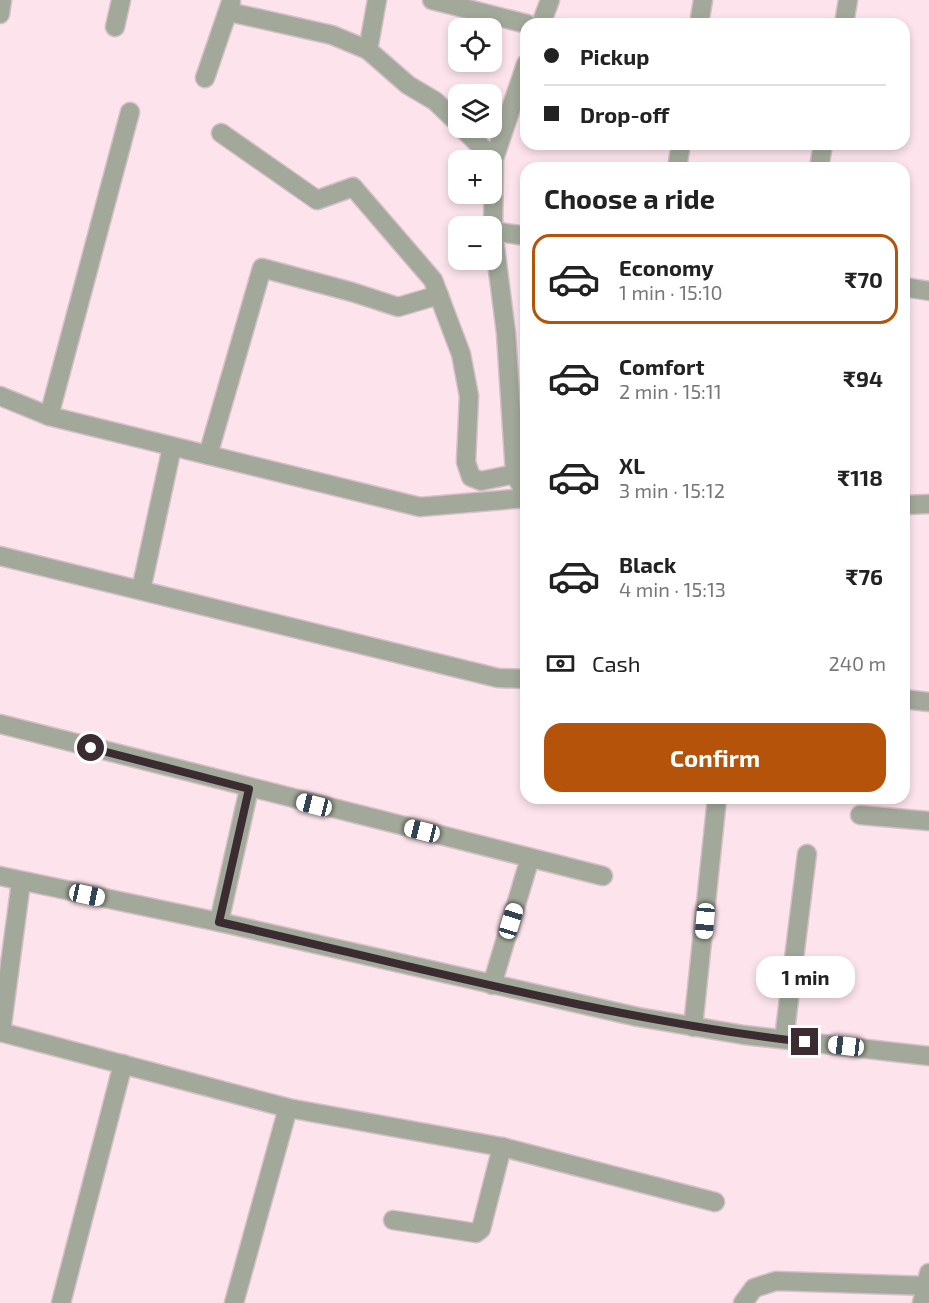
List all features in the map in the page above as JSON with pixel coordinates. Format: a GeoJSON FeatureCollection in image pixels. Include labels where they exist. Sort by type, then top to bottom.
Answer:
{"type":"FeatureCollection","features":[{"type":"Feature","properties":{"kind":"street"},"geometry":{"type":"LineString","coordinates":[[0,14],[2,0]]}},
{"type":"Feature","properties":{"kind":"street"},"geometry":{"type":"LineString","coordinates":[[115,27],[122,0]]}},
{"type":"Feature","properties":{"kind":"street"},"geometry":{"type":"LineString","coordinates":[[368,50],[377,0]]}},
{"type":"Feature","properties":{"kind":"street"},"geometry":{"type":"LineString","coordinates":[[432,0],[520,22]]}},
{"type":"Feature","properties":{"kind":"street"},"geometry":{"type":"LineString","coordinates":[[543,18],[550,0]]}},
{"type":"Feature","properties":{"kind":"street"},"geometry":{"type":"LineString","coordinates":[[700,18],[704,0]]}},
{"type":"Feature","properties":{"kind":"street"},"geometry":{"type":"LineString","coordinates":[[845,18],[848,0]]}},
{"type":"Feature","properties":{"kind":"street"},"geometry":{"type":"LineString","coordinates":[[205,78],[230,6],[332,35],[368,50],[448,114]]}},
{"type":"Feature","properties":{"kind":"street"},"geometry":{"type":"LineString","coordinates":[[497,150],[520,82]]}},
{"type":"Feature","properties":{"kind":"street"},"geometry":{"type":"LineString","coordinates":[[49,416],[130,112]]}},
{"type":"Feature","properties":{"kind":"street"},"geometry":{"type":"LineString","coordinates":[[221,133],[317,200],[353,187],[434,280],[461,354],[468,396],[466,462],[471,477],[481,481],[515,474]]}},
{"type":"Feature","properties":{"kind":"street"},"geometry":{"type":"LineString","coordinates":[[473,138],[485,150]]}},
{"type":"Feature","properties":{"kind":"street"},"geometry":{"type":"LineString","coordinates":[[502,232],[520,235]]}},
{"type":"Feature","properties":{"kind":"street"},"geometry":{"type":"LineString","coordinates":[[208,455],[262,268],[398,307],[439,295]]}},
{"type":"Feature","properties":{"kind":"street"},"geometry":{"type":"LineString","coordinates":[[499,270],[506,333],[515,474],[520,484]]}},
{"type":"Feature","properties":{"kind":"street"},"geometry":{"type":"LineString","coordinates":[[910,288],[929,291]]}},
{"type":"Feature","properties":{"kind":"street"},"geometry":{"type":"LineString","coordinates":[[0,396],[49,416],[420,507],[520,498]]}},
{"type":"Feature","properties":{"kind":"street"},"geometry":{"type":"LineString","coordinates":[[141,590],[172,447]]}},
{"type":"Feature","properties":{"kind":"street"},"geometry":{"type":"LineString","coordinates":[[910,504],[929,504]]}},
{"type":"Feature","properties":{"kind":"street"},"geometry":{"type":"LineString","coordinates":[[0,556],[498,678],[520,680]]}},
{"type":"Feature","properties":{"kind":"street"},"geometry":{"type":"LineString","coordinates":[[910,700],[929,702]]}},
{"type":"Feature","properties":{"kind":"street"},"geometry":{"type":"LineString","coordinates":[[0,724],[249,789],[603,876]]}},
{"type":"Feature","properties":{"kind":"street"},"geometry":{"type":"LineString","coordinates":[[219,922],[249,789]]}},
{"type":"Feature","properties":{"kind":"street"},"geometry":{"type":"LineString","coordinates":[[693,1027],[716,804]]}},
{"type":"Feature","properties":{"kind":"street"},"geometry":{"type":"LineString","coordinates":[[860,815],[929,821]]}},
{"type":"Feature","properties":{"kind":"street"},"geometry":{"type":"LineString","coordinates":[[784,1039],[807,854]]}},
{"type":"Feature","properties":{"kind":"street"},"geometry":{"type":"LineString","coordinates":[[492,985],[530,858]]}},
{"type":"Feature","properties":{"kind":"street"},"geometry":{"type":"LineString","coordinates":[[0,876],[693,1027],[929,1056]]}},
{"type":"Feature","properties":{"kind":"street"},"geometry":{"type":"LineString","coordinates":[[21,882],[0,1032],[288,1108],[502,1147],[715,1202]]}},
{"type":"Feature","properties":{"kind":"street"},"geometry":{"type":"LineString","coordinates":[[61,1303],[123,1064]]}},
{"type":"Feature","properties":{"kind":"street"},"geometry":{"type":"LineString","coordinates":[[234,1303],[288,1108]]}},
{"type":"Feature","properties":{"kind":"street"},"geometry":{"type":"LineString","coordinates":[[393,1220],[476,1233],[481,1228],[502,1147]]}},
{"type":"Feature","properties":{"kind":"street"},"geometry":{"type":"LineString","coordinates":[[743,1303],[754,1288],[776,1281],[927,1287]]}},
{"type":"Feature","properties":{"kind":"route"},"geometry":{"type":"LineString","coordinates":[[91,748],[249,789],[219,922],[638,1017],[744,1035],[805,1042]]}}]}
